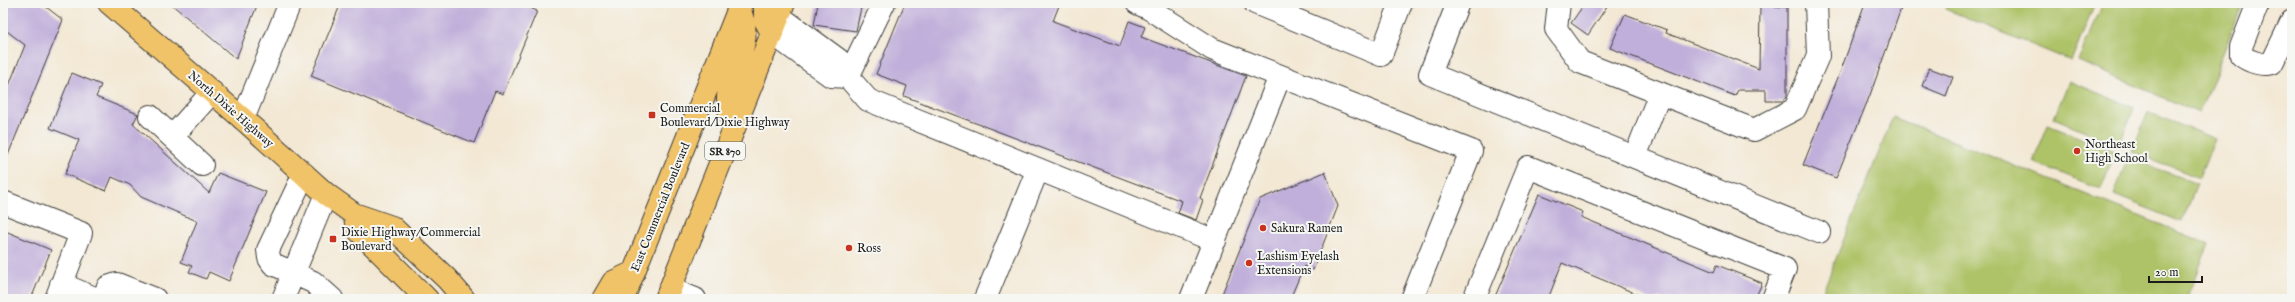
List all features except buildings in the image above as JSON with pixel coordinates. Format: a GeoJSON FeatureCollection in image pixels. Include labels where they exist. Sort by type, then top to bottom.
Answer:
{"type":"FeatureCollection","features":[{"type":"Feature","properties":{"kind":"main road","name":"North Dixie Highway"},"geometry":{"type":"LineString","coordinates":[[109,3],[243,119],[326,194],[354,214],[392,227],[447,279],[464,299]]}},
{"type":"Feature","properties":{"kind":"main road"},"geometry":{"type":"LineString","coordinates":[[735,5],[745,21],[744,46],[728,88],[727,98],[728,113],[735,125]]}},
{"type":"Feature","properties":{"kind":"main road","name":"East Commercial Boulevard"},"geometry":{"type":"LineString","coordinates":[[623,299],[735,5]]}},
{"type":"Feature","properties":{"kind":"main road","name":"SR 870"},"geometry":{"type":"LineString","coordinates":[[668,294],[735,125],[775,14]]}},
{"type":"Feature","properties":{"kind":"main road"},"geometry":{"type":"LineString","coordinates":[[354,214],[358,230],[427,299]]}},
{"type":"Feature","properties":{"kind":"main road"},"geometry":{"type":"LineString","coordinates":[[603,299],[613,282],[634,272]]}},
{"type":"Feature","properties":{"kind":"street"},"geometry":{"type":"LineString","coordinates":[[243,119],[290,3]]}},
{"type":"Feature","properties":{"kind":"street"},"geometry":{"type":"LineString","coordinates":[[848,77],[884,3]]}},
{"type":"Feature","properties":{"kind":"street"},"geometry":{"type":"LineString","coordinates":[[1137,3],[1148,8],[1212,49],[1471,151],[1412,299]]}},
{"type":"Feature","properties":{"kind":"street"},"geometry":{"type":"LineString","coordinates":[[1255,3],[1381,55],[1401,3]]}},
{"type":"Feature","properties":{"kind":"street"},"geometry":{"type":"LineString","coordinates":[[1458,3],[1430,74],[1819,232]]}},
{"type":"Feature","properties":{"kind":"street"},"geometry":{"type":"LineString","coordinates":[[1559,3],[1556,29],[1580,62],[1754,130],[1795,109],[1818,56],[1816,3]]}},
{"type":"Feature","properties":{"kind":"street"},"geometry":{"type":"LineString","coordinates":[[2258,3],[2241,47],[2241,55],[2245,58],[2266,65],[2272,64],[2292,21]]}},
{"type":"Feature","properties":{"kind":"street"},"geometry":{"type":"LineString","coordinates":[[775,14],[831,76],[848,77],[868,100],[1215,241]]}},
{"type":"Feature","properties":{"kind":"street"},"geometry":{"type":"LineString","coordinates":[[1191,299],[1280,76]]}},
{"type":"Feature","properties":{"kind":"street"},"geometry":{"type":"LineString","coordinates":[[172,137],[212,92]]}},
{"type":"Feature","properties":{"kind":"street"},"geometry":{"type":"LineString","coordinates":[[1635,157],[1660,93]]}},
{"type":"Feature","properties":{"kind":"street"},"geometry":{"type":"LineString","coordinates":[[150,116],[202,165]]}},
{"type":"Feature","properties":{"kind":"street"},"geometry":{"type":"LineString","coordinates":[[1474,299],[1528,167],[1785,269],[1773,299]]}},
{"type":"Feature","properties":{"kind":"street"},"geometry":{"type":"LineString","coordinates":[[985,299],[1038,169]]}},
{"type":"Feature","properties":{"kind":"street"},"geometry":{"type":"LineString","coordinates":[[304,174],[268,250],[269,258],[273,264],[313,282],[332,299]]}},
{"type":"Feature","properties":{"kind":"street"},"geometry":{"type":"LineString","coordinates":[[283,299],[326,194]]}},
{"type":"Feature","properties":{"kind":"street"},"geometry":{"type":"LineString","coordinates":[[3,202],[81,233],[58,292],[97,299]]}},
{"type":"Feature","properties":{"kind":"street"},"geometry":{"type":"LineString","coordinates":[[103,299],[108,287],[117,284],[154,299]]}},
{"type":"Feature","properties":{"kind":"street"},"geometry":{"type":"LineString","coordinates":[[668,294],[695,299]]}},
{"type":"Feature","properties":{"kind":"green space"},"geometry":{"type":"Polygon","coordinates":[[[1949,3],[2095,3],[2071,61],[1946,9],[1949,3]]]}},
{"type":"Feature","properties":{"kind":"green space"},"geometry":{"type":"Polygon","coordinates":[[[2102,3],[2243,3],[2199,113],[2078,61],[2102,3]]]}},
{"type":"Feature","properties":{"kind":"green space"},"geometry":{"type":"Polygon","coordinates":[[[2069,81],[2134,108],[2119,145],[2054,118],[2069,81]]]}},
{"type":"Feature","properties":{"kind":"green space"},"geometry":{"type":"Polygon","coordinates":[[[2148,112],[2215,139],[2199,178],[2132,151],[2148,112]]]}},
{"type":"Feature","properties":{"kind":"green space"},"geometry":{"type":"Polygon","coordinates":[[[1893,117],[2209,244],[2186,299],[1844,299],[1823,291],[1893,117]]]}},
{"type":"Feature","properties":{"kind":"green space"},"geometry":{"type":"Polygon","coordinates":[[[2048,125],[2116,152],[2101,189],[2033,162],[2048,125]]]}},
{"type":"Feature","properties":{"kind":"green space"},"geometry":{"type":"Polygon","coordinates":[[[2128,157],[2197,184],[2182,222],[2114,195],[2128,157]]]}},
{"type":"Feature","properties":{"kind":"place","name":"Commercial Boulevard/Dixie Highway"},"geometry":{"type":"Point","coordinates":[652,115]}},
{"type":"Feature","properties":{"kind":"place","name":"Northeast High School"},"geometry":{"type":"Point","coordinates":[2077,151]}},
{"type":"Feature","properties":{"kind":"place","name":"Sakura Ramen"},"geometry":{"type":"Point","coordinates":[1263,228]}},
{"type":"Feature","properties":{"kind":"place","name":"Dixie Highway/Commercial Boulevard"},"geometry":{"type":"Point","coordinates":[333,239]}},
{"type":"Feature","properties":{"kind":"place","name":"Ross"},"geometry":{"type":"Point","coordinates":[849,248]}},
{"type":"Feature","properties":{"kind":"place","name":"Lashism Eyelash Extensions"},"geometry":{"type":"Point","coordinates":[1249,263]}}]}
